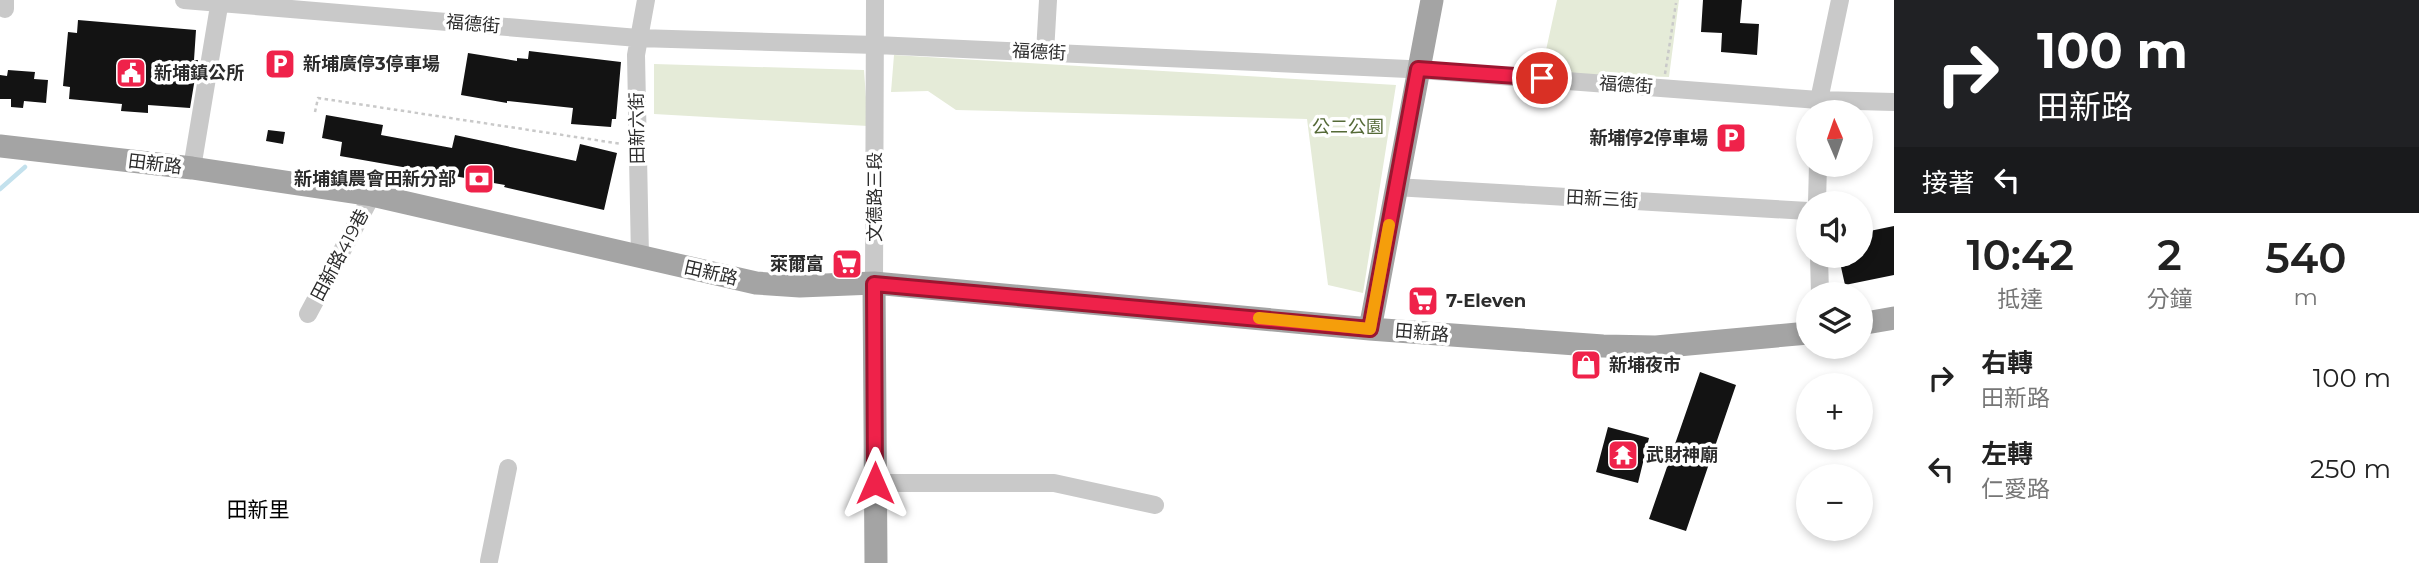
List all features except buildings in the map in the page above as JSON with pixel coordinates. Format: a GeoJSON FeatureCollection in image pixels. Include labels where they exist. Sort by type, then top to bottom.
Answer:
{"type":"FeatureCollection","features":[{"type":"Feature","properties":{"kind":"main road"},"geometry":{"type":"LineString","coordinates":[[1370,329],[1432,0]]}},
{"type":"Feature","properties":{"kind":"main road","name":"田新路"},"geometry":{"type":"LineString","coordinates":[[0,146],[192,168],[372,195],[756,283],[800,286],[874,284],[1370,329],[1616,347],[1656,347],[1796,334]]}},
{"type":"Feature","properties":{"kind":"main road","name":"文德路三段"},"geometry":{"type":"LineString","coordinates":[[874,284],[876,563]]}},
{"type":"Feature","properties":{"kind":"main road"},"geometry":{"type":"LineString","coordinates":[[1873,322],[1894,318]]}},
{"type":"Feature","properties":{"kind":"street","name":"福德街"},"geometry":{"type":"LineString","coordinates":[[184,0],[638,38],[876,45],[1418,69],[1663,87],[1796,103]]}},
{"type":"Feature","properties":{"kind":"street","name":"田新六街"},"geometry":{"type":"LineString","coordinates":[[640,257],[636,55],[646,0]]}},
{"type":"Feature","properties":{"kind":"street","name":"文德路三段"},"geometry":{"type":"LineString","coordinates":[[874,0],[874,284]]}},
{"type":"Feature","properties":{"kind":"street"},"geometry":{"type":"LineString","coordinates":[[1045,53],[1048,0]]}},
{"type":"Feature","properties":{"kind":"street"},"geometry":{"type":"LineString","coordinates":[[1820,100],[1840,0]]}},
{"type":"Feature","properties":{"kind":"street"},"geometry":{"type":"LineString","coordinates":[[192,168],[220,1]]}},
{"type":"Feature","properties":{"kind":"street","name":"福德街"},"geometry":{"type":"LineString","coordinates":[[1873,103],[1894,102]]}},
{"type":"Feature","properties":{"kind":"street","name":"田新三街"},"geometry":{"type":"LineString","coordinates":[[1395,187],[1796,210]]}},
{"type":"Feature","properties":{"kind":"street","name":"田新路419巷"},"geometry":{"type":"LineString","coordinates":[[308,314],[372,195]]}},
{"type":"Feature","properties":{"kind":"street"},"geometry":{"type":"LineString","coordinates":[[486,562],[508,468]]}},
{"type":"Feature","properties":{"kind":"street"},"geometry":{"type":"LineString","coordinates":[[875,483],[1054,483],[1155,505]]}},
{"type":"Feature","properties":{"kind":"path"},"geometry":{"type":"LineString","coordinates":[[1663,87],[1676,3]]}},
{"type":"Feature","properties":{"kind":"path"},"geometry":{"type":"LineString","coordinates":[[315,112],[318,98],[638,146]]}},
{"type":"Feature","properties":{"kind":"green space"},"geometry":{"type":"Polygon","coordinates":[[[1557,0],[1679,0],[1669,77],[1541,73],[1557,0]]]}},
{"type":"Feature","properties":{"kind":"green space","name":"公二公園"},"geometry":{"type":"Polygon","coordinates":[[[894,55],[1396,85],[1363,293],[1328,285],[1307,119],[956,110],[928,91],[891,92],[894,55]]]}},
{"type":"Feature","properties":{"kind":"green space"},"geometry":{"type":"Polygon","coordinates":[[[654,64],[864,70],[868,126],[654,114],[654,64]]]}},
{"type":"Feature","properties":{"kind":"waterway"},"geometry":{"type":"LineString","coordinates":[[0,189],[25,167]]}},
{"type":"Feature","properties":{"kind":"slow traffic"},"geometry":{"type":"LineString","coordinates":[[1259,318],[1370,329],[1389,225]]}},
{"type":"Feature","properties":{"kind":"place","name":"新埔廣停3停車場"},"geometry":{"type":"Point","coordinates":[280,64]}},
{"type":"Feature","properties":{"kind":"place","name":"新埔鎮公所"},"geometry":{"type":"Point","coordinates":[131,73]}},
{"type":"Feature","properties":{"kind":"place","name":"新埔停2停車場"},"geometry":{"type":"Point","coordinates":[1731,138]}},
{"type":"Feature","properties":{"kind":"place","name":"新埔鎮農會田新分部"},"geometry":{"type":"Point","coordinates":[479,179]}},
{"type":"Feature","properties":{"kind":"place","name":"萊爾富"},"geometry":{"type":"Point","coordinates":[847,264]}},
{"type":"Feature","properties":{"kind":"place","name":"7-Eleven"},"geometry":{"type":"Point","coordinates":[1423,301]}},
{"type":"Feature","properties":{"kind":"place","name":"新埔夜市"},"geometry":{"type":"Point","coordinates":[1586,365]}},
{"type":"Feature","properties":{"kind":"place","name":"武財神廟"},"geometry":{"type":"Point","coordinates":[1623,455]}},
{"type":"Feature","properties":{"kind":"district","name":"田新里"},"geometry":{"type":"Point","coordinates":[258,509]}},
{"type":"Feature","properties":{"kind":"route"},"geometry":{"type":"LineString","coordinates":[[875,483],[874,284],[1370,329],[1418,69],[1542,78]]}}]}
